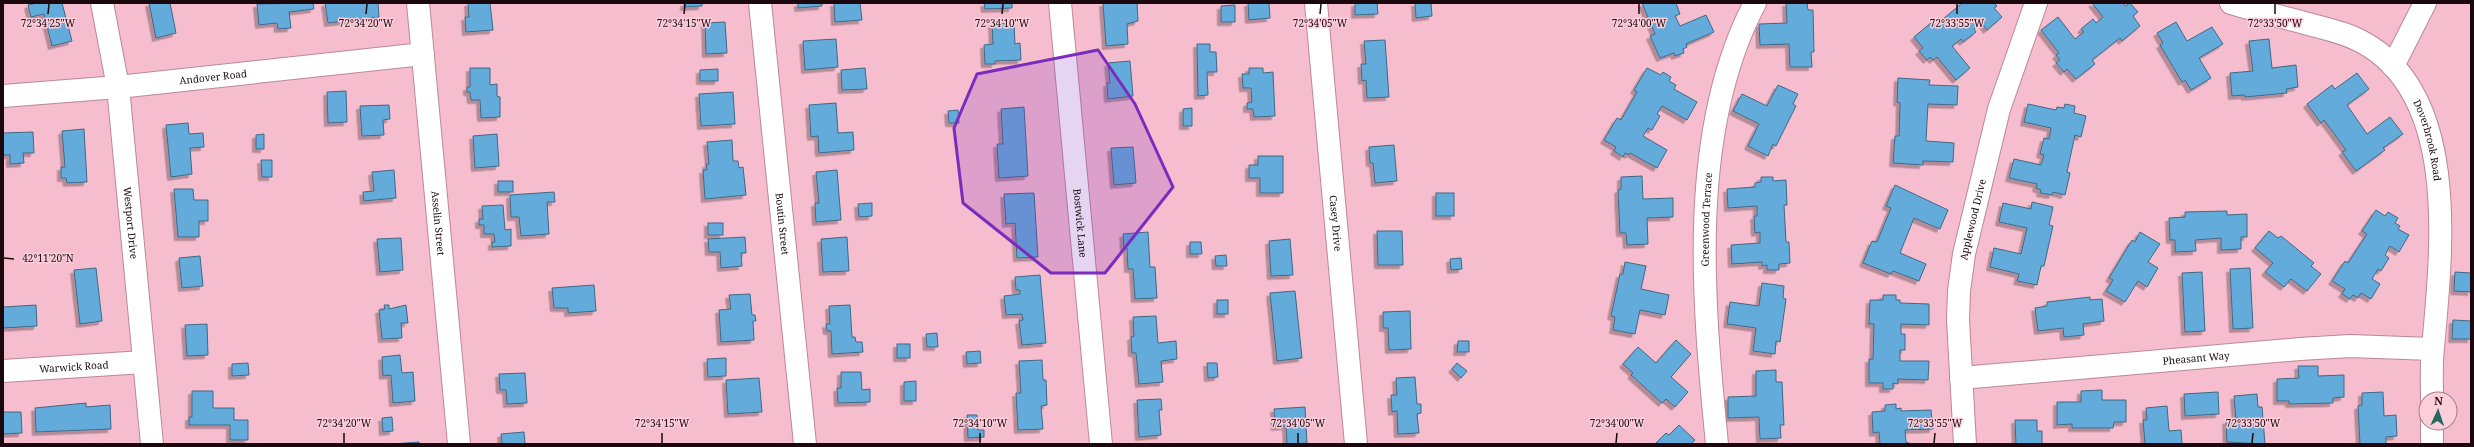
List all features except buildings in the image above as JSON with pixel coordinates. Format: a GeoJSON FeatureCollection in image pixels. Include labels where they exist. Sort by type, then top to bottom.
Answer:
{"type":"FeatureCollection","features":[{"type":"Feature","properties":{"kind":"street","name":"Westport Drive"},"geometry":{"type":"LineString","coordinates":[[102,3],[118,87],[152,444]]}},
{"type":"Feature","properties":{"kind":"street","name":"Asselin Street"},"geometry":{"type":"LineString","coordinates":[[418,3],[459,444]]}},
{"type":"Feature","properties":{"kind":"street","name":"Boutin Street"},"geometry":{"type":"LineString","coordinates":[[760,3],[805,444]]}},
{"type":"Feature","properties":{"kind":"street","name":"Bostwick Lane"},"geometry":{"type":"LineString","coordinates":[[1060,3],[1101,444]]}},
{"type":"Feature","properties":{"kind":"street","name":"Casey Drive"},"geometry":{"type":"LineString","coordinates":[[1316,3],[1356,444]]}},
{"type":"Feature","properties":{"kind":"street","name":"Greenwood Terrace"},"geometry":{"type":"LineString","coordinates":[[1716,444],[1706,282],[1706,209],[1710,153],[1723,84],[1740,36],[1755,3]]}},
{"type":"Feature","properties":{"kind":"street","name":"Applewood Drive"},"geometry":{"type":"LineString","coordinates":[[1965,444],[1961,378],[1959,298],[1964,254],[1999,109],[2036,3]]}},
{"type":"Feature","properties":{"kind":"street","name":"Doverbrook Road"},"geometry":{"type":"LineString","coordinates":[[2231,3],[2344,34],[2364,43],[2393,66],[2405,80],[2415,97],[2428,135],[2436,173],[2440,247],[2432,349],[2432,391]]}},
{"type":"Feature","properties":{"kind":"street"},"geometry":{"type":"LineString","coordinates":[[2393,66],[2424,3]]}},
{"type":"Feature","properties":{"kind":"street","name":"Andover Road"},"geometry":{"type":"LineString","coordinates":[[3,96],[118,87],[423,54]]}},
{"type":"Feature","properties":{"kind":"street","name":"Pheasant Way"},"geometry":{"type":"LineString","coordinates":[[1961,378],[2300,349],[2350,346],[2432,349]]}},
{"type":"Feature","properties":{"kind":"street","name":"Warwick Road"},"geometry":{"type":"LineString","coordinates":[[3,371],[144,362]]}},
{"type":"Feature","properties":{"kind":"street"},"geometry":{"type":"LineString","coordinates":[[2432,431],[2432,444]]}},
{"type":"Feature","properties":{"kind":"highlighted area"},"geometry":{"type":"Polygon","coordinates":[[[1098,50],[1135,104],[1173,187],[1105,273],[1051,273],[963,203],[954,128],[977,74],[1098,50]]]}}]}
